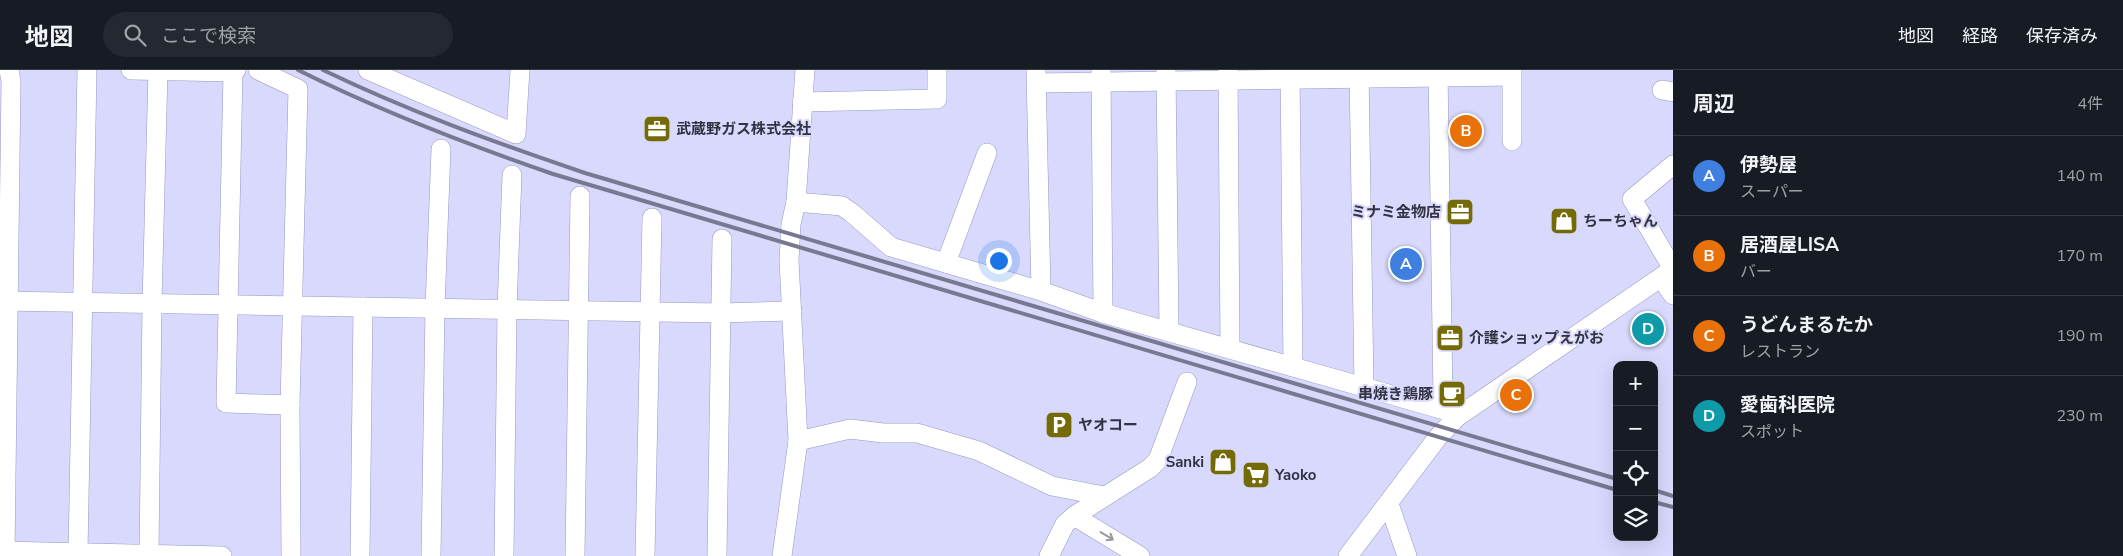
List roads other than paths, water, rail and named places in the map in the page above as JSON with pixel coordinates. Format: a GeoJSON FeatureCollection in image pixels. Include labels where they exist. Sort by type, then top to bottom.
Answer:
{"type":"FeatureCollection","features":[{"type":"Feature","properties":{"kind":"street"},"geometry":{"type":"LineString","coordinates":[[78,553],[87,70]]}},
{"type":"Feature","properties":{"kind":"street"},"geometry":{"type":"LineString","coordinates":[[131,70],[235,71],[227,305],[226,403],[290,405]]}},
{"type":"Feature","properties":{"kind":"street"},"geometry":{"type":"LineString","coordinates":[[148,554],[158,70]]}},
{"type":"Feature","properties":{"kind":"street"},"geometry":{"type":"LineString","coordinates":[[258,70],[298,90],[290,405],[291,556]]}},
{"type":"Feature","properties":{"kind":"street"},"geometry":{"type":"LineString","coordinates":[[368,70],[516,134],[520,70]]}},
{"type":"Feature","properties":{"kind":"street"},"geometry":{"type":"LineString","coordinates":[[782,556],[798,441],[790,245],[791,224],[796,202],[805,70]]}},
{"type":"Feature","properties":{"kind":"street"},"geometry":{"type":"LineString","coordinates":[[802,102],[937,99],[937,70]]}},
{"type":"Feature","properties":{"kind":"street"},"geometry":{"type":"LineString","coordinates":[[1438,73],[1443,399],[1452,414]]}},
{"type":"Feature","properties":{"kind":"street"},"geometry":{"type":"LineString","coordinates":[[1041,291],[1036,76],[1511,73],[1512,141]]}},
{"type":"Feature","properties":{"kind":"street"},"geometry":{"type":"LineString","coordinates":[[1228,74],[1230,350]]}},
{"type":"Feature","properties":{"kind":"street"},"geometry":{"type":"LineString","coordinates":[[1290,74],[1293,367]]}},
{"type":"Feature","properties":{"kind":"street"},"geometry":{"type":"LineString","coordinates":[[1359,74],[1364,388]]}},
{"type":"Feature","properties":{"kind":"street"},"geometry":{"type":"LineString","coordinates":[[1101,75],[1103,312]]}},
{"type":"Feature","properties":{"kind":"street"},"geometry":{"type":"LineString","coordinates":[[1166,75],[1169,331]]}},
{"type":"Feature","properties":{"kind":"street"},"geometry":{"type":"LineString","coordinates":[[12,77],[5,302],[3,553],[222,556]]}},
{"type":"Feature","properties":{"kind":"street"},"geometry":{"type":"LineString","coordinates":[[431,556],[440,149]]}},
{"type":"Feature","properties":{"kind":"street"},"geometry":{"type":"LineString","coordinates":[[946,263],[987,153]]}},
{"type":"Feature","properties":{"kind":"street"},"geometry":{"type":"LineString","coordinates":[[1673,165],[1632,199],[1669,272],[1673,295]]}},
{"type":"Feature","properties":{"kind":"street"},"geometry":{"type":"LineString","coordinates":[[504,556],[507,309],[512,175]]}},
{"type":"Feature","properties":{"kind":"street"},"geometry":{"type":"LineString","coordinates":[[575,556],[580,196]]}},
{"type":"Feature","properties":{"kind":"street"},"geometry":{"type":"LineString","coordinates":[[796,202],[842,206],[892,247],[1230,350],[1452,414]]}},
{"type":"Feature","properties":{"kind":"street"},"geometry":{"type":"LineString","coordinates":[[646,556],[652,312],[652,218]]}},
{"type":"Feature","properties":{"kind":"street"},"geometry":{"type":"LineString","coordinates":[[717,556],[722,239]]}},
{"type":"Feature","properties":{"kind":"street"},"geometry":{"type":"LineString","coordinates":[[1348,556],[1389,504],[1438,437],[1452,414],[1669,272]]}},
{"type":"Feature","properties":{"kind":"street"},"geometry":{"type":"LineString","coordinates":[[5,302],[652,312],[792,311]]}},
{"type":"Feature","properties":{"kind":"street"},"geometry":{"type":"LineString","coordinates":[[360,556],[363,307]]}},
{"type":"Feature","properties":{"kind":"street"},"geometry":{"type":"LineString","coordinates":[[1049,556],[1065,524],[1074,516],[1150,468],[1158,460],[1187,382]]}},
{"type":"Feature","properties":{"kind":"street"},"geometry":{"type":"LineString","coordinates":[[798,441],[850,429],[883,433],[917,433],[978,451],[1052,486],[1104,496]]}},
{"type":"Feature","properties":{"kind":"street"},"geometry":{"type":"LineString","coordinates":[[1389,504],[1407,556]]}},
{"type":"Feature","properties":{"kind":"street"},"geometry":{"type":"LineString","coordinates":[[1074,516],[1140,556]]}},
{"type":"Feature","properties":{"kind":"railway"},"geometry":{"type":"LineString","coordinates":[[298,70],[424,126],[553,174],[1613,489]]}},
{"type":"Feature","properties":{"kind":"railway"},"geometry":{"type":"LineString","coordinates":[[323,70],[452,126],[585,173],[1613,478]]}},
{"type":"Feature","properties":{"kind":"railway"},"geometry":{"type":"LineString","coordinates":[[1658,491],[1673,496]]}},
{"type":"Feature","properties":{"kind":"railway"},"geometry":{"type":"LineString","coordinates":[[1658,503],[1673,507]]}},
{"type":"Feature","properties":{"kind":"place","name":"武蔵野ガス株式会社"},"geometry":{"type":"Point","coordinates":[657,129]}},
{"type":"Feature","properties":{"kind":"place","name":"居酒屋LISA"},"geometry":{"type":"Point","coordinates":[1466,131]}},
{"type":"Feature","properties":{"kind":"place","name":"ミナミ金物店"},"geometry":{"type":"Point","coordinates":[1460,212]}},
{"type":"Feature","properties":{"kind":"place","name":"ちーちゃん"},"geometry":{"type":"Point","coordinates":[1564,221]}},
{"type":"Feature","properties":{"kind":"place","name":"伊勢屋"},"geometry":{"type":"Point","coordinates":[1406,264]}},
{"type":"Feature","properties":{"kind":"place","name":"愛歯科医院"},"geometry":{"type":"Point","coordinates":[1648,329]}},
{"type":"Feature","properties":{"kind":"place","name":"介護ショップえがお"},"geometry":{"type":"Point","coordinates":[1450,338]}},
{"type":"Feature","properties":{"kind":"place","name":"串焼き鶏豚"},"geometry":{"type":"Point","coordinates":[1452,394]}},
{"type":"Feature","properties":{"kind":"place","name":"うどんまるたか"},"geometry":{"type":"Point","coordinates":[1516,395]}},
{"type":"Feature","properties":{"kind":"place","name":"ヤオコー"},"geometry":{"type":"Point","coordinates":[1059,425]}},
{"type":"Feature","properties":{"kind":"place","name":"Sanki"},"geometry":{"type":"Point","coordinates":[1223,462]}},
{"type":"Feature","properties":{"kind":"place","name":"Yaoko"},"geometry":{"type":"Point","coordinates":[1256,475]}}]}
